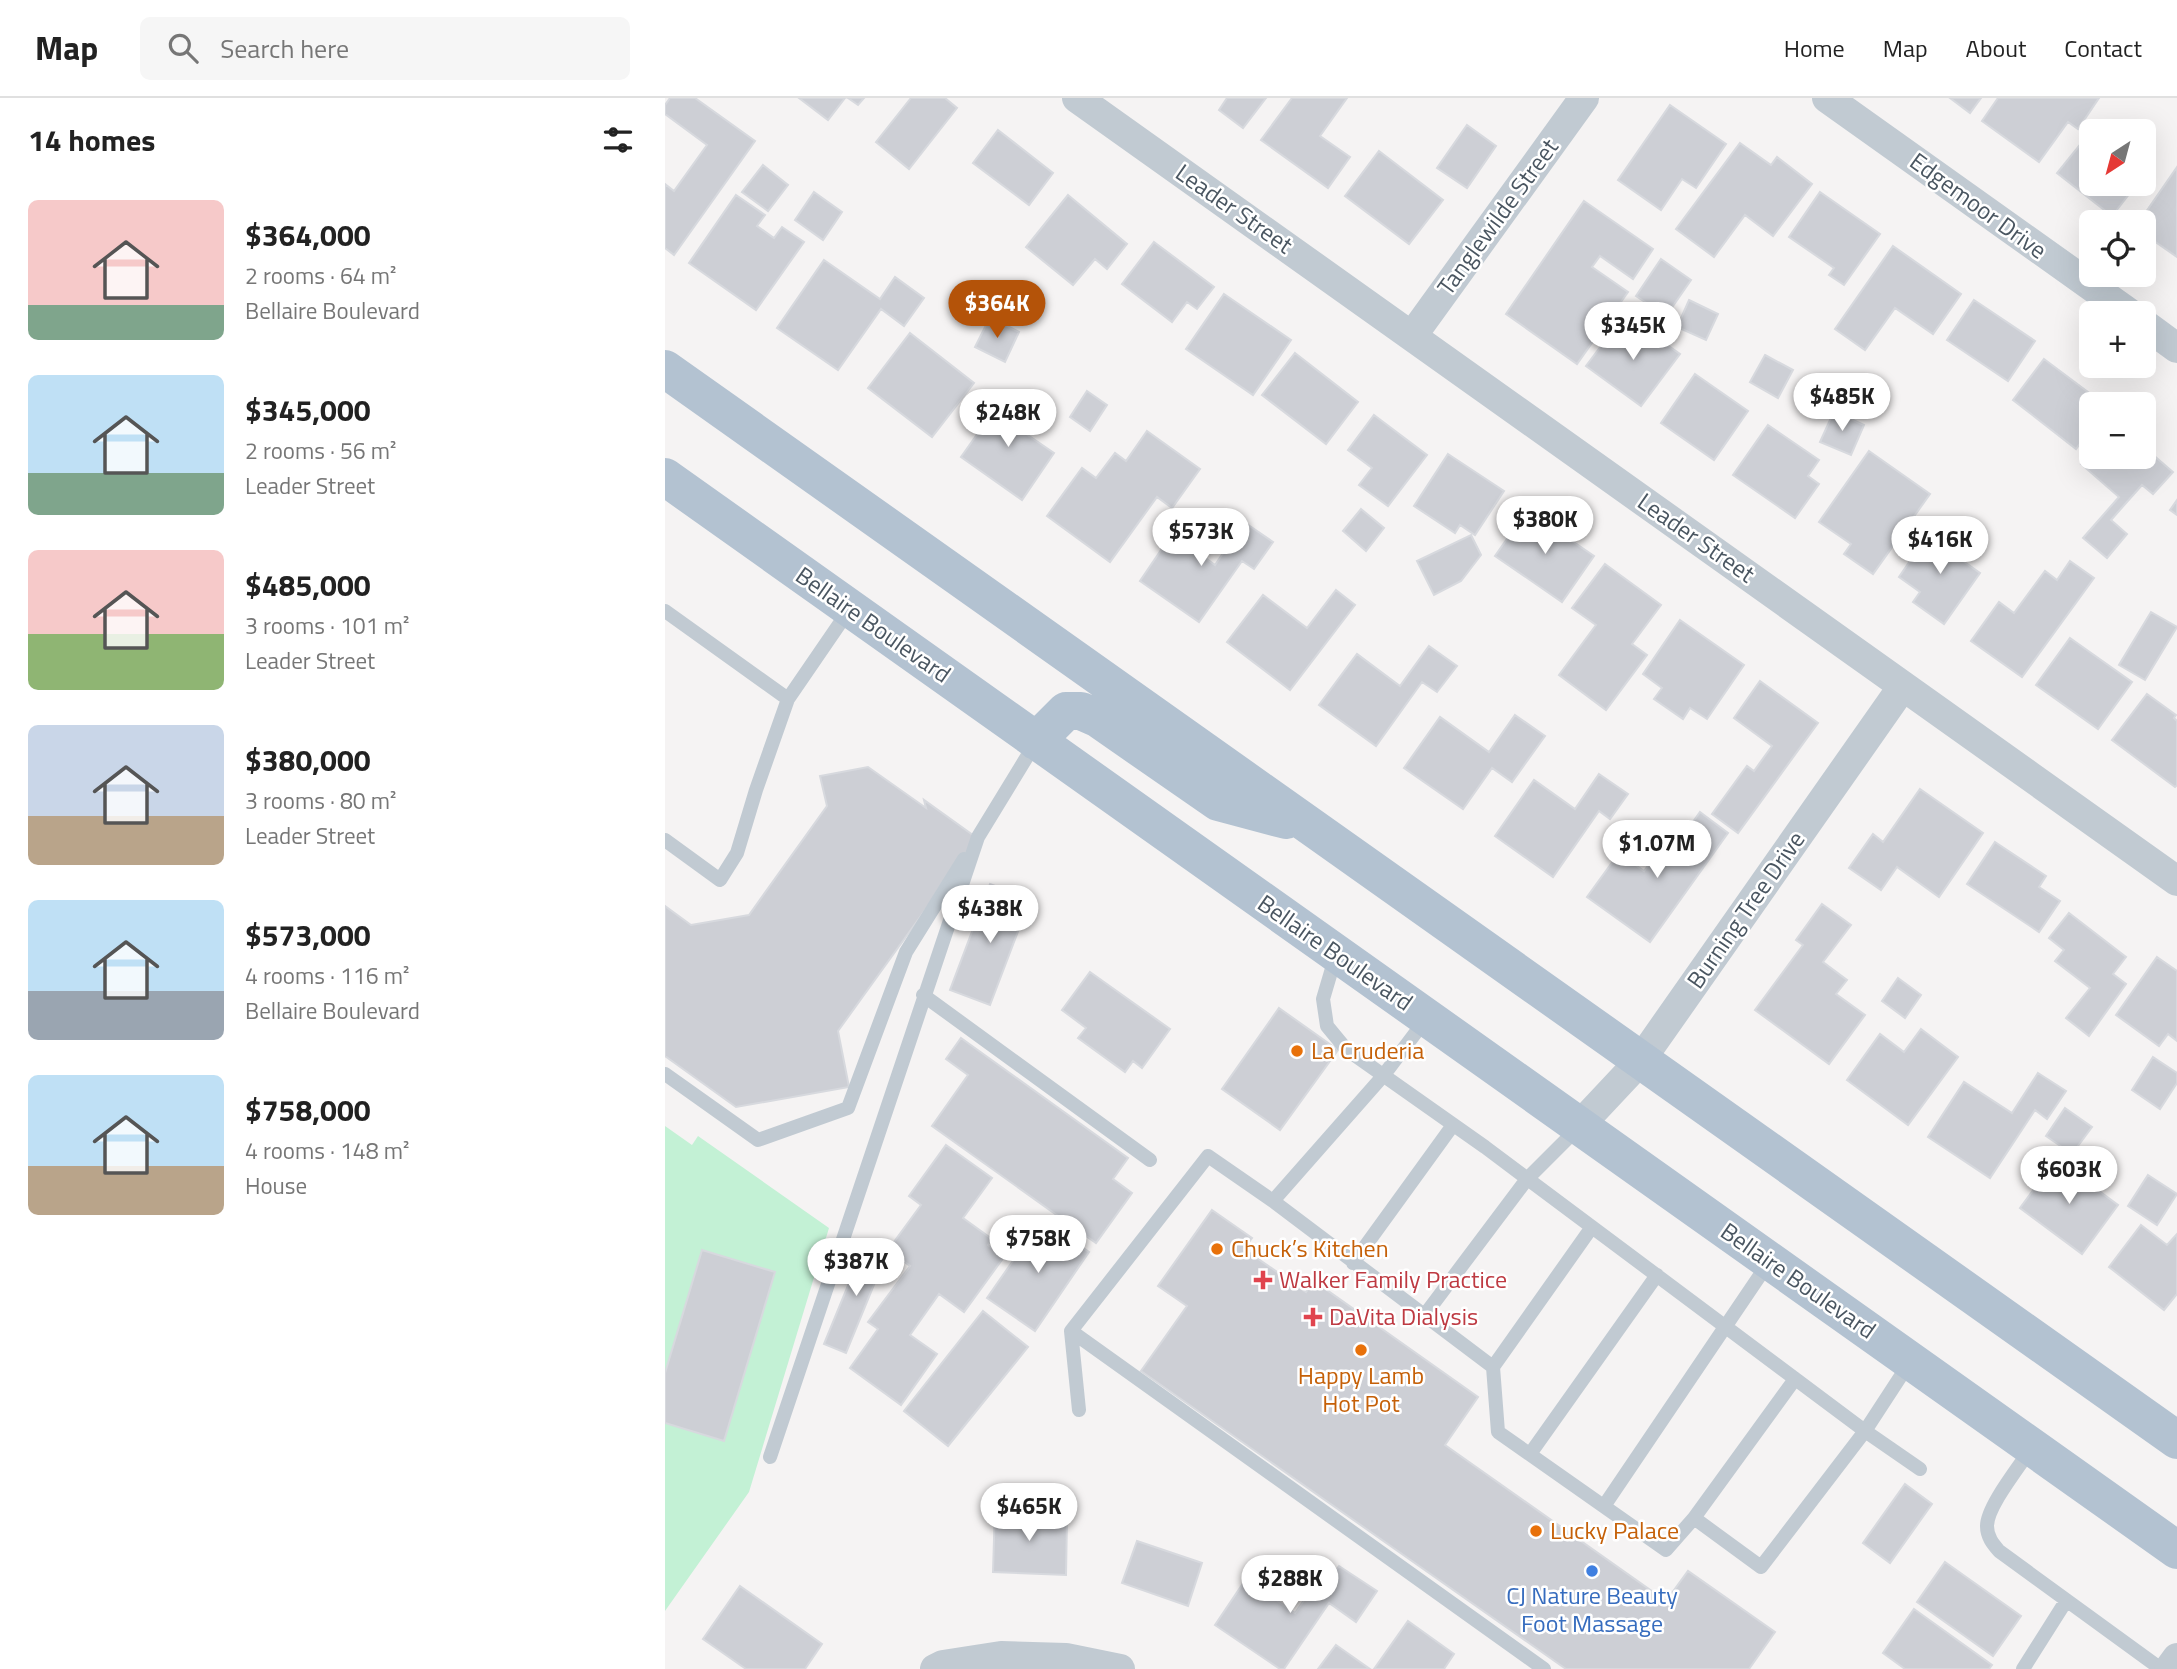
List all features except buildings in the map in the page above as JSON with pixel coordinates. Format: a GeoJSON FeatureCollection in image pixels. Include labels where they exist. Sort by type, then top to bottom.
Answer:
{"type":"FeatureCollection","features":[{"type":"Feature","properties":{"kind":"main road"},"geometry":{"type":"LineString","coordinates":[[665,369],[2177,1440]]}},
{"type":"Feature","properties":{"kind":"main road","name":"Bellaire Boulevard"},"geometry":{"type":"LineString","coordinates":[[665,477],[2177,1550]]}},
{"type":"Feature","properties":{"kind":"main road"},"geometry":{"type":"LineString","coordinates":[[1036,741],[1066,711],[1080,711],[1097,718],[1218,802],[1309,826]]}},
{"type":"Feature","properties":{"kind":"street","name":"Leader Street"},"geometry":{"type":"LineString","coordinates":[[1077,98],[2177,881]]}},
{"type":"Feature","properties":{"kind":"street","name":"Tanglewilde Street"},"geometry":{"type":"LineString","coordinates":[[1412,336],[1584,98]]}},
{"type":"Feature","properties":{"kind":"street","name":"Edgemoor Drive"},"geometry":{"type":"LineString","coordinates":[[1827,98],[2112,301]]}},
{"type":"Feature","properties":{"kind":"street"},"geometry":{"type":"LineString","coordinates":[[2156,333],[2177,348]]}},
{"type":"Feature","properties":{"kind":"street","name":"Burning Tree Drive"},"geometry":{"type":"LineString","coordinates":[[1579,1126],[1640,1060],[1903,686]]}},
{"type":"Feature","properties":{"kind":"street"},"geometry":{"type":"LineString","coordinates":[[935,1669],[943,1665],[1001,1656],[1066,1658],[1120,1669]]}},
{"type":"Feature","properties":{"kind":"street"},"geometry":{"type":"LineString","coordinates":[[2169,1669],[2177,1658]]}},
{"type":"Feature","properties":{"kind":"lane"},"geometry":{"type":"LineString","coordinates":[[665,841],[720,880],[737,853],[788,699],[850,609]]}},
{"type":"Feature","properties":{"kind":"lane"},"geometry":{"type":"LineString","coordinates":[[665,611],[788,699]]}},
{"type":"Feature","properties":{"kind":"lane"},"geometry":{"type":"LineString","coordinates":[[665,1074],[758,1140],[848,1108],[906,951],[1036,741]]}},
{"type":"Feature","properties":{"kind":"lane"},"geometry":{"type":"LineString","coordinates":[[770,1457],[978,837]]}},
{"type":"Feature","properties":{"kind":"lane"},"geometry":{"type":"LineString","coordinates":[[1336,954],[1323,999],[1327,1026],[1346,1049],[1920,1469]]}},
{"type":"Feature","properties":{"kind":"lane"},"geometry":{"type":"LineString","coordinates":[[923,995],[1150,1160]]}},
{"type":"Feature","properties":{"kind":"lane"},"geometry":{"type":"LineString","coordinates":[[1273,1201],[1383,1076],[1427,1018]]}},
{"type":"Feature","properties":{"kind":"lane"},"geometry":{"type":"LineString","coordinates":[[1353,1263],[1453,1125]]}},
{"type":"Feature","properties":{"kind":"lane"},"geometry":{"type":"LineString","coordinates":[[1424,1316],[1527,1179],[1579,1126]]}},
{"type":"Feature","properties":{"kind":"lane"},"geometry":{"type":"LineString","coordinates":[[1079,1410],[1071,1331],[1209,1156],[1493,1367]]}},
{"type":"Feature","properties":{"kind":"lane"},"geometry":{"type":"LineString","coordinates":[[1592,1227],[1493,1367],[1498,1432],[1666,1550],[1694,1518],[1795,1379]]}},
{"type":"Feature","properties":{"kind":"lane"},"geometry":{"type":"LineString","coordinates":[[1604,1506],[1770,1261]]}},
{"type":"Feature","properties":{"kind":"lane"},"geometry":{"type":"LineString","coordinates":[[1530,1454],[1657,1275]]}},
{"type":"Feature","properties":{"kind":"lane"},"geometry":{"type":"LineString","coordinates":[[1071,1331],[1545,1669]]}},
{"type":"Feature","properties":{"kind":"lane"},"geometry":{"type":"LineString","coordinates":[[1694,1518],[1761,1566],[1865,1431],[1911,1361]]}},
{"type":"Feature","properties":{"kind":"lane"},"geometry":{"type":"LineString","coordinates":[[2032,1447],[1990,1510],[1987,1527],[1990,1541],[1999,1552],[2161,1669]]}},
{"type":"Feature","properties":{"kind":"lane"},"geometry":{"type":"LineString","coordinates":[[2022,1669],[2066,1601]]}},
{"type":"Feature","properties":{"kind":"green space"},"geometry":{"type":"Polygon","coordinates":[[[665,1126],[692,1145],[698,1136],[829,1228],[749,1492],[665,1611],[665,1126]]]}},
{"type":"Feature","properties":{"kind":"place","name":"La Cruderia"},"geometry":{"type":"Point","coordinates":[1297,1051]}},
{"type":"Feature","properties":{"kind":"place","name":"Chuck’s Kitchen"},"geometry":{"type":"Point","coordinates":[1217,1249]}},
{"type":"Feature","properties":{"kind":"place","name":"Walker Family Practice"},"geometry":{"type":"Point","coordinates":[1263,1280]}},
{"type":"Feature","properties":{"kind":"place","name":"DaVita Dialysis"},"geometry":{"type":"Point","coordinates":[1313,1317]}},
{"type":"Feature","properties":{"kind":"place","name":"Happy Lamb Hot Pot"},"geometry":{"type":"Point","coordinates":[1361,1350]}},
{"type":"Feature","properties":{"kind":"place","name":"Lucky Palace"},"geometry":{"type":"Point","coordinates":[1536,1531]}},
{"type":"Feature","properties":{"kind":"place","name":"CJ Nature Beauty Foot Massage"},"geometry":{"type":"Point","coordinates":[1592,1571]}}]}
